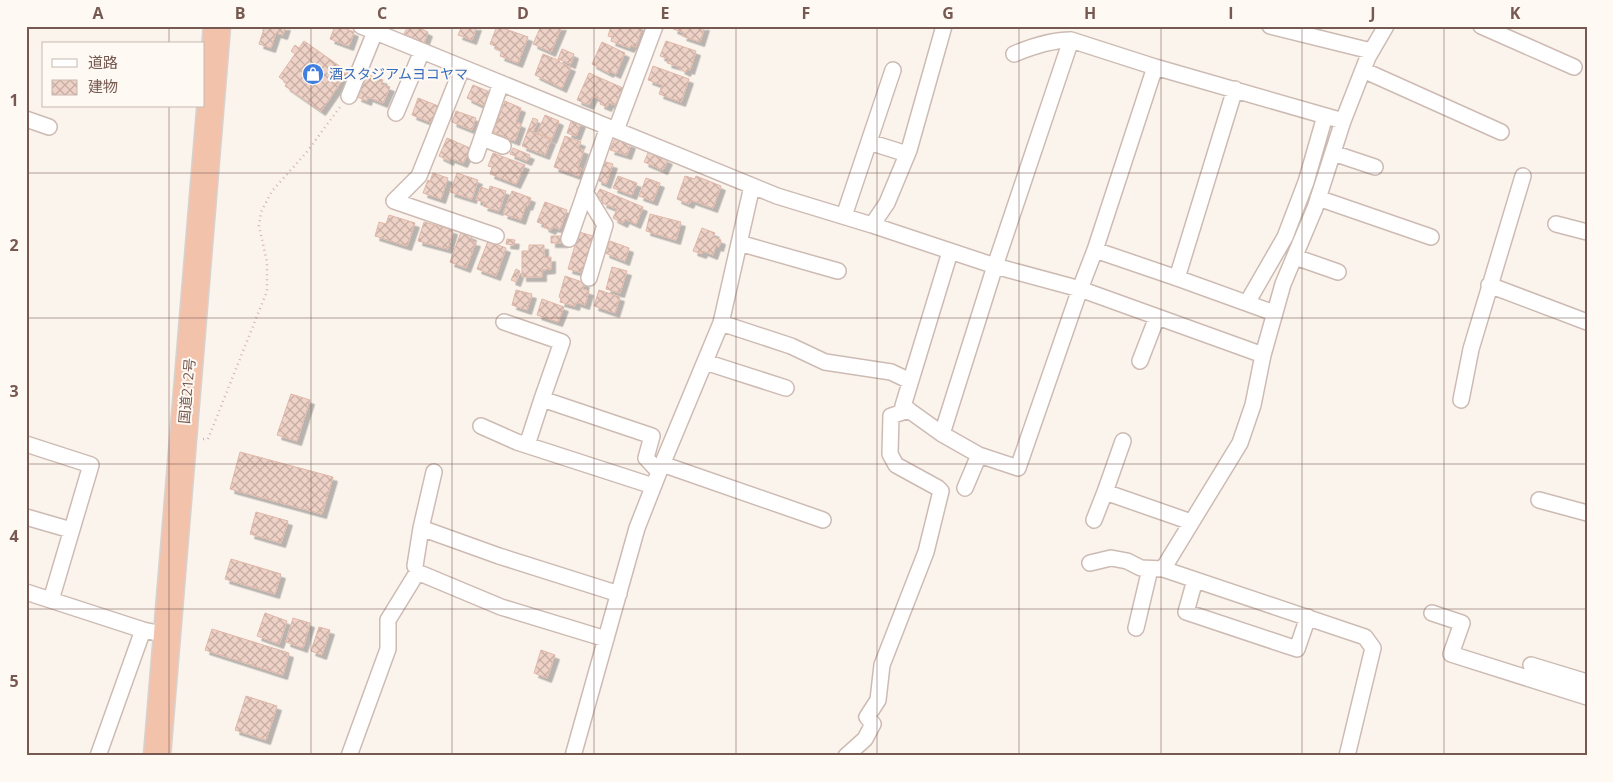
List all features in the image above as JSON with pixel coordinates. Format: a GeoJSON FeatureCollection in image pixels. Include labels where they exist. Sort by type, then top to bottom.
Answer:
{"type":"FeatureCollection","features":[{"type":"Feature","properties":{"kind":"highway","name":"国道212号"},"geometry":{"type":"LineString","coordinates":[[205,101],[217,26]]}},
{"type":"Feature","properties":{"kind":"highway","name":"国道212号"},"geometry":{"type":"LineString","coordinates":[[157,756],[155,633],[184,438],[204,108]]}},
{"type":"Feature","properties":{"kind":"street"},"geometry":{"type":"LineString","coordinates":[[361,26],[381,31],[462,68],[777,196],[995,266],[1080,288],[1263,355]]}},
{"type":"Feature","properties":{"kind":"street"},"geometry":{"type":"LineString","coordinates":[[569,239],[585,192],[655,26]]}},
{"type":"Feature","properties":{"kind":"street"},"geometry":{"type":"LineString","coordinates":[[872,225],[887,203],[907,154],[944,26]]}},
{"type":"Feature","properties":{"kind":"street"},"geometry":{"type":"LineString","coordinates":[[1270,26],[1371,52]]}},
{"type":"Feature","properties":{"kind":"street"},"geometry":{"type":"LineString","coordinates":[[1136,628],[1157,569],[1191,522],[1240,443],[1253,406],[1274,313],[1318,198],[1343,121],[1371,52],[1386,26]]}},
{"type":"Feature","properties":{"kind":"street"},"geometry":{"type":"LineString","coordinates":[[1481,26],[1574,68]]}},
{"type":"Feature","properties":{"kind":"street"},"geometry":{"type":"LineString","coordinates":[[349,96],[381,31]]}},
{"type":"Feature","properties":{"kind":"street"},"geometry":{"type":"LineString","coordinates":[[1014,54],[1032,46],[1059,40],[1071,40],[1155,67],[1343,121]]}},
{"type":"Feature","properties":{"kind":"street"},"geometry":{"type":"LineString","coordinates":[[942,434],[995,266],[1071,40]]}},
{"type":"Feature","properties":{"kind":"street"},"geometry":{"type":"LineString","coordinates":[[396,113],[422,51]]}},
{"type":"Feature","properties":{"kind":"street"},"geometry":{"type":"LineString","coordinates":[[950,252],[903,406],[942,434],[979,455],[1018,468],[1095,250],[1155,67]]}},
{"type":"Feature","properties":{"kind":"street"},"geometry":{"type":"LineString","coordinates":[[462,68],[419,176],[394,201],[496,236]]}},
{"type":"Feature","properties":{"kind":"street"},"geometry":{"type":"LineString","coordinates":[[844,216],[893,70]]}},
{"type":"Feature","properties":{"kind":"street"},"geometry":{"type":"LineString","coordinates":[[1363,70],[1501,132]]}},
{"type":"Feature","properties":{"kind":"street"},"geometry":{"type":"LineString","coordinates":[[476,155],[502,84]]}},
{"type":"Feature","properties":{"kind":"street"},"geometry":{"type":"LineString","coordinates":[[1177,278],[1235,89]]}},
{"type":"Feature","properties":{"kind":"street"},"geometry":{"type":"LineString","coordinates":[[1246,303],[1285,237],[1306,182],[1326,116]]}},
{"type":"Feature","properties":{"kind":"street"},"geometry":{"type":"LineString","coordinates":[[26,118],[49,126]]}},
{"type":"Feature","properties":{"kind":"street"},"geometry":{"type":"LineString","coordinates":[[482,138],[503,146]]}},
{"type":"Feature","properties":{"kind":"street"},"geometry":{"type":"LineString","coordinates":[[869,142],[907,154]]}},
{"type":"Feature","properties":{"kind":"street"},"geometry":{"type":"LineString","coordinates":[[1333,153],[1374,167]]}},
{"type":"Feature","properties":{"kind":"street"},"geometry":{"type":"LineString","coordinates":[[1461,400],[1471,349],[1523,176]]}},
{"type":"Feature","properties":{"kind":"street"},"geometry":{"type":"LineString","coordinates":[[576,755],[637,528],[721,324],[752,186]]}},
{"type":"Feature","properties":{"kind":"street"},"geometry":{"type":"LineString","coordinates":[[585,192],[605,225],[589,278]]}},
{"type":"Feature","properties":{"kind":"street"},"geometry":{"type":"LineString","coordinates":[[1318,198],[1430,237]]}},
{"type":"Feature","properties":{"kind":"street"},"geometry":{"type":"LineString","coordinates":[[1556,224],[1587,232]]}},
{"type":"Feature","properties":{"kind":"street"},"geometry":{"type":"LineString","coordinates":[[739,244],[838,270]]}},
{"type":"Feature","properties":{"kind":"street"},"geometry":{"type":"LineString","coordinates":[[1095,250],[1274,313]]}},
{"type":"Feature","properties":{"kind":"street"},"geometry":{"type":"LineString","coordinates":[[1295,256],[1338,272]]}},
{"type":"Feature","properties":{"kind":"street"},"geometry":{"type":"LineString","coordinates":[[1490,285],[1587,322]]}},
{"type":"Feature","properties":{"kind":"street"},"geometry":{"type":"LineString","coordinates":[[1140,361],[1157,317]]}},
{"type":"Feature","properties":{"kind":"street"},"geometry":{"type":"LineString","coordinates":[[504,322],[562,342],[527,445]]}},
{"type":"Feature","properties":{"kind":"street"},"geometry":{"type":"LineString","coordinates":[[721,324],[791,346],[825,362],[891,372],[910,381]]}},
{"type":"Feature","properties":{"kind":"street"},"geometry":{"type":"LineString","coordinates":[[705,362],[786,388]]}},
{"type":"Feature","properties":{"kind":"street"},"geometry":{"type":"LineString","coordinates":[[542,399],[652,436],[646,458],[661,468],[823,520]]}},
{"type":"Feature","properties":{"kind":"street"},"geometry":{"type":"LineString","coordinates":[[846,756],[865,739],[873,724],[867,717],[878,700],[882,665],[926,552],[941,491],[896,465],[890,454],[891,416],[909,410]]}},
{"type":"Feature","properties":{"kind":"street"},"geometry":{"type":"LineString","coordinates":[[481,426],[516,442],[653,486]]}},
{"type":"Feature","properties":{"kind":"street"},"geometry":{"type":"LineString","coordinates":[[1094,520],[1123,441]]}},
{"type":"Feature","properties":{"kind":"street"},"geometry":{"type":"LineString","coordinates":[[26,444],[91,465],[51,600]]}},
{"type":"Feature","properties":{"kind":"street"},"geometry":{"type":"LineString","coordinates":[[965,488],[979,455]]}},
{"type":"Feature","properties":{"kind":"street"},"geometry":{"type":"LineString","coordinates":[[414,566],[434,472]]}},
{"type":"Feature","properties":{"kind":"street"},"geometry":{"type":"LineString","coordinates":[[1105,492],[1191,522]]}},
{"type":"Feature","properties":{"kind":"street"},"geometry":{"type":"LineString","coordinates":[[1539,500],[1587,513]]}},
{"type":"Feature","properties":{"kind":"street"},"geometry":{"type":"LineString","coordinates":[[26,518],[72,530]]}},
{"type":"Feature","properties":{"kind":"street"},"geometry":{"type":"LineString","coordinates":[[421,528],[499,556],[619,594]]}},
{"type":"Feature","properties":{"kind":"street"},"geometry":{"type":"LineString","coordinates":[[1090,563],[1111,558],[1127,560],[1141,568],[1157,569],[1196,580],[1366,637],[1373,648],[1347,756]]}},
{"type":"Feature","properties":{"kind":"street"},"geometry":{"type":"LineString","coordinates":[[349,756],[388,649],[388,620],[415,576],[422,574],[501,607],[606,639]]}},
{"type":"Feature","properties":{"kind":"street"},"geometry":{"type":"LineString","coordinates":[[1196,580],[1186,612],[1297,649],[1308,617]]}},
{"type":"Feature","properties":{"kind":"street"},"geometry":{"type":"LineString","coordinates":[[26,592],[155,633],[98,756]]}},
{"type":"Feature","properties":{"kind":"street"},"geometry":{"type":"LineString","coordinates":[[1432,613],[1462,623],[1451,654],[1587,697]]}},
{"type":"Feature","properties":{"kind":"street"},"geometry":{"type":"LineString","coordinates":[[1531,665],[1587,682]]}},
{"type":"Feature","properties":{"kind":"path"},"geometry":{"type":"LineString","coordinates":[[184,438],[208,439],[267,291],[267,262],[259,226],[265,205],[272,191],[306,153],[349,96]]}},
{"type":"Feature","properties":{"kind":"building"},"geometry":{"type":"Polygon","coordinates":[[[258,26],[286,26],[283,35],[276,33],[271,48],[259,44],[264,29],[258,26]]]}},
{"type":"Feature","properties":{"kind":"building"},"geometry":{"type":"Polygon","coordinates":[[[335,26],[354,32],[349,46],[330,39],[335,26]]]}},
{"type":"Feature","properties":{"kind":"building"},"geometry":{"type":"Polygon","coordinates":[[[408,26],[415,26],[428,32],[424,43],[404,34],[408,26]]]}},
{"type":"Feature","properties":{"kind":"building"},"geometry":{"type":"Polygon","coordinates":[[[462,26],[477,26],[472,40],[458,35],[462,26]]]}},
{"type":"Feature","properties":{"kind":"building"},"geometry":{"type":"Polygon","coordinates":[[[497,26],[528,37],[518,63],[500,56],[502,51],[490,44],[497,26]]]}},
{"type":"Feature","properties":{"kind":"building"},"geometry":{"type":"Polygon","coordinates":[[[541,26],[562,26],[551,52],[533,44],[541,26]]]}},
{"type":"Feature","properties":{"kind":"building"},"geometry":{"type":"Polygon","coordinates":[[[611,26],[643,26],[636,47],[631,45],[630,48],[611,41],[612,37],[608,36],[611,26]]]}},
{"type":"Feature","properties":{"kind":"building"},"geometry":{"type":"Polygon","coordinates":[[[674,26],[705,26],[700,42],[682,36],[684,33],[673,29],[674,26]]]}},
{"type":"Feature","properties":{"kind":"building","name":"酒スタジアムヨコヤマ"},"geometry":{"type":"Polygon","coordinates":[[[304,41],[348,72],[321,111],[285,86],[287,83],[279,77],[295,54],[291,51],[295,45],[299,48],[304,41]]]}},
{"type":"Feature","properties":{"kind":"building"},"geometry":{"type":"Polygon","coordinates":[[[666,41],[696,51],[690,70],[687,69],[686,72],[680,69],[681,67],[667,63],[669,59],[660,56],[666,41]]]}},
{"type":"Feature","properties":{"kind":"building"},"geometry":{"type":"Polygon","coordinates":[[[602,42],[625,53],[616,74],[610,71],[609,73],[592,64],[602,42]]]}},
{"type":"Feature","properties":{"kind":"building"},"geometry":{"type":"Polygon","coordinates":[[[562,49],[574,54],[571,64],[558,59],[562,49]]]}},
{"type":"Feature","properties":{"kind":"building"},"geometry":{"type":"Polygon","coordinates":[[[543,54],[571,67],[562,88],[535,75],[543,54]]]}},
{"type":"Feature","properties":{"kind":"building"},"geometry":{"type":"Polygon","coordinates":[[[653,66],[689,79],[681,102],[659,94],[662,85],[648,80],[653,66]]]}},
{"type":"Feature","properties":{"kind":"building"},"geometry":{"type":"Polygon","coordinates":[[[589,73],[623,88],[615,105],[609,103],[607,107],[600,104],[601,100],[593,96],[589,105],[577,100],[589,73]]]}},
{"type":"Feature","properties":{"kind":"building"},"geometry":{"type":"Polygon","coordinates":[[[366,74],[383,80],[381,84],[390,87],[383,103],[368,97],[367,101],[357,97],[366,74]]]}},
{"type":"Feature","properties":{"kind":"building"},"geometry":{"type":"Polygon","coordinates":[[[473,85],[490,92],[484,106],[467,98],[473,85]]]}},
{"type":"Feature","properties":{"kind":"building"},"geometry":{"type":"Polygon","coordinates":[[[418,98],[441,107],[435,124],[412,115],[418,98]]]}},
{"type":"Feature","properties":{"kind":"building"},"geometry":{"type":"Polygon","coordinates":[[[505,101],[521,108],[516,122],[521,124],[515,141],[493,132],[505,101]]]}},
{"type":"Feature","properties":{"kind":"building"},"geometry":{"type":"Polygon","coordinates":[[[456,111],[476,118],[472,130],[452,122],[456,111]]]}},
{"type":"Feature","properties":{"kind":"building"},"geometry":{"type":"Polygon","coordinates":[[[545,115],[559,121],[552,139],[537,133],[545,115]]]}},
{"type":"Feature","properties":{"kind":"building"},"geometry":{"type":"Polygon","coordinates":[[[533,118],[538,120],[533,132],[528,130],[533,118]]]}},
{"type":"Feature","properties":{"kind":"building"},"geometry":{"type":"Polygon","coordinates":[[[572,119],[581,123],[576,136],[567,133],[572,119]]]}},
{"type":"Feature","properties":{"kind":"building"},"geometry":{"type":"Polygon","coordinates":[[[528,130],[551,140],[545,155],[522,146],[528,130]]]}},
{"type":"Feature","properties":{"kind":"building"},"geometry":{"type":"Polygon","coordinates":[[[565,136],[581,142],[578,148],[584,150],[578,167],[581,168],[579,176],[554,167],[565,136]]]}},
{"type":"Feature","properties":{"kind":"building"},"geometry":{"type":"Polygon","coordinates":[[[447,138],[470,148],[463,163],[450,158],[449,161],[439,156],[447,138]]]}},
{"type":"Feature","properties":{"kind":"building"},"geometry":{"type":"Polygon","coordinates":[[[615,138],[631,144],[627,155],[610,150],[615,138]]]}},
{"type":"Feature","properties":{"kind":"building"},"geometry":{"type":"Polygon","coordinates":[[[513,148],[530,155],[527,161],[510,154],[513,148]]]}},
{"type":"Feature","properties":{"kind":"building"},"geometry":{"type":"Polygon","coordinates":[[[649,151],[668,160],[663,170],[644,162],[649,151]]]}},
{"type":"Feature","properties":{"kind":"building"},"geometry":{"type":"Polygon","coordinates":[[[493,153],[525,165],[516,184],[490,174],[492,167],[488,166],[493,153]]]}},
{"type":"Feature","properties":{"kind":"building"},"geometry":{"type":"Polygon","coordinates":[[[603,161],[613,164],[606,184],[597,180],[603,161]]]}},
{"type":"Feature","properties":{"kind":"building"},"geometry":{"type":"Polygon","coordinates":[[[433,173],[448,178],[441,199],[423,193],[433,173]]]}},
{"type":"Feature","properties":{"kind":"building"},"geometry":{"type":"Polygon","coordinates":[[[457,173],[478,180],[472,199],[450,192],[457,173]]]}},
{"type":"Feature","properties":{"kind":"building"},"geometry":{"type":"Polygon","coordinates":[[[618,176],[637,183],[632,195],[613,188],[618,176]]]}},
{"type":"Feature","properties":{"kind":"building"},"geometry":{"type":"Polygon","coordinates":[[[685,176],[695,179],[696,176],[721,186],[713,208],[691,200],[689,204],[677,199],[685,176]]]}},
{"type":"Feature","properties":{"kind":"building"},"geometry":{"type":"Polygon","coordinates":[[[646,178],[660,183],[653,201],[639,196],[646,178]]]}},
{"type":"Feature","properties":{"kind":"building"},"geometry":{"type":"Polygon","coordinates":[[[490,186],[506,191],[499,211],[483,206],[485,202],[476,200],[481,187],[489,190],[490,186]]]}},
{"type":"Feature","properties":{"kind":"building"},"geometry":{"type":"Polygon","coordinates":[[[600,189],[643,207],[636,224],[625,219],[623,223],[613,218],[617,209],[602,203],[603,199],[596,196],[600,189]]]}},
{"type":"Feature","properties":{"kind":"building"},"geometry":{"type":"Polygon","coordinates":[[[512,191],[531,198],[528,206],[526,205],[521,220],[503,214],[512,191]]]}},
{"type":"Feature","properties":{"kind":"building"},"geometry":{"type":"Polygon","coordinates":[[[545,202],[567,210],[560,229],[553,227],[551,230],[537,222],[545,202]]]}},
{"type":"Feature","properties":{"kind":"building"},"geometry":{"type":"Polygon","coordinates":[[[650,214],[681,222],[676,240],[646,231],[650,214]]]}},
{"type":"Feature","properties":{"kind":"building"},"geometry":{"type":"Polygon","coordinates":[[[389,215],[415,223],[407,246],[375,236],[379,222],[386,224],[389,215]]]}},
{"type":"Feature","properties":{"kind":"building"},"geometry":{"type":"Polygon","coordinates":[[[424,222],[453,230],[448,249],[418,241],[424,222]]]}},
{"type":"Feature","properties":{"kind":"building"},"geometry":{"type":"Polygon","coordinates":[[[702,228],[715,233],[713,237],[721,240],[719,247],[716,246],[713,255],[703,251],[702,254],[693,251],[702,228]]]}},
{"type":"Feature","properties":{"kind":"building"},"geometry":{"type":"Polygon","coordinates":[[[461,232],[472,236],[471,241],[476,242],[466,268],[450,262],[461,232]]]}},
{"type":"Feature","properties":{"kind":"building"},"geometry":{"type":"Polygon","coordinates":[[[579,232],[593,236],[584,273],[568,269],[579,232]]]}},
{"type":"Feature","properties":{"kind":"building"},"geometry":{"type":"Polygon","coordinates":[[[551,236],[563,236],[563,243],[551,243],[551,236]]]}},
{"type":"Feature","properties":{"kind":"building"},"geometry":{"type":"Polygon","coordinates":[[[507,239],[515,240],[514,245],[506,244],[507,239]]]}},
{"type":"Feature","properties":{"kind":"building"},"geometry":{"type":"Polygon","coordinates":[[[488,241],[506,248],[496,276],[477,269],[488,241]]]}},
{"type":"Feature","properties":{"kind":"building"},"geometry":{"type":"Polygon","coordinates":[[[610,241],[629,248],[625,261],[605,253],[610,241]]]}},
{"type":"Feature","properties":{"kind":"building"},"geometry":{"type":"Polygon","coordinates":[[[529,245],[544,245],[544,258],[551,257],[551,269],[542,270],[542,277],[522,277],[522,251],[529,251],[529,245]]]}},
{"type":"Feature","properties":{"kind":"building"},"geometry":{"type":"Polygon","coordinates":[[[612,267],[627,271],[620,293],[606,289],[612,267]]]}},
{"type":"Feature","properties":{"kind":"building"},"geometry":{"type":"Polygon","coordinates":[[[516,269],[520,271],[516,282],[511,280],[516,269]]]}},
{"type":"Feature","properties":{"kind":"building"},"geometry":{"type":"Polygon","coordinates":[[[565,276],[585,283],[583,289],[589,291],[585,305],[576,302],[575,306],[560,302],[561,298],[559,297],[565,276]]]}},
{"type":"Feature","properties":{"kind":"building"},"geometry":{"type":"Polygon","coordinates":[[[516,290],[532,294],[527,310],[512,305],[516,290]]]}},
{"type":"Feature","properties":{"kind":"building"},"geometry":{"type":"Polygon","coordinates":[[[599,290],[620,297],[615,313],[594,306],[599,290]]]}},
{"type":"Feature","properties":{"kind":"building"},"geometry":{"type":"Polygon","coordinates":[[[542,299],[564,307],[558,322],[537,315],[542,299]]]}},
{"type":"Feature","properties":{"kind":"building"},"geometry":{"type":"Polygon","coordinates":[[[291,394],[310,400],[297,441],[277,435],[291,394]]]}},
{"type":"Feature","properties":{"kind":"building"},"geometry":{"type":"Polygon","coordinates":[[[240,452],[333,477],[322,514],[230,489],[240,452]]]}},
{"type":"Feature","properties":{"kind":"building"},"geometry":{"type":"Polygon","coordinates":[[[256,512],[288,521],[281,543],[250,534],[256,512]]]}},
{"type":"Feature","properties":{"kind":"building"},"geometry":{"type":"Polygon","coordinates":[[[231,559],[281,574],[275,594],[225,579],[231,559]]]}},
{"type":"Feature","properties":{"kind":"building"},"geometry":{"type":"Polygon","coordinates":[[[265,613],[287,621],[279,644],[257,636],[265,613]]]}},
{"type":"Feature","properties":{"kind":"building"},"geometry":{"type":"Polygon","coordinates":[[[293,618],[310,623],[303,648],[286,642],[293,618]]]}},
{"type":"Feature","properties":{"kind":"building"},"geometry":{"type":"Polygon","coordinates":[[[319,627],[330,630],[322,655],[311,651],[319,627]]]}},
{"type":"Feature","properties":{"kind":"building"},"geometry":{"type":"Polygon","coordinates":[[[212,629],[289,653],[283,675],[205,650],[212,629]]]}},
{"type":"Feature","properties":{"kind":"building"},"geometry":{"type":"Polygon","coordinates":[[[541,650],[555,655],[547,678],[534,673],[541,650]]]}},
{"type":"Feature","properties":{"kind":"building"},"geometry":{"type":"Polygon","coordinates":[[[246,696],[277,706],[266,740],[235,730],[246,696]]]}},
{"type":"Feature","properties":{"kind":"place","name":"酒スタジアムヨコヤマ"},"geometry":{"type":"Point","coordinates":[313,74]}}]}
